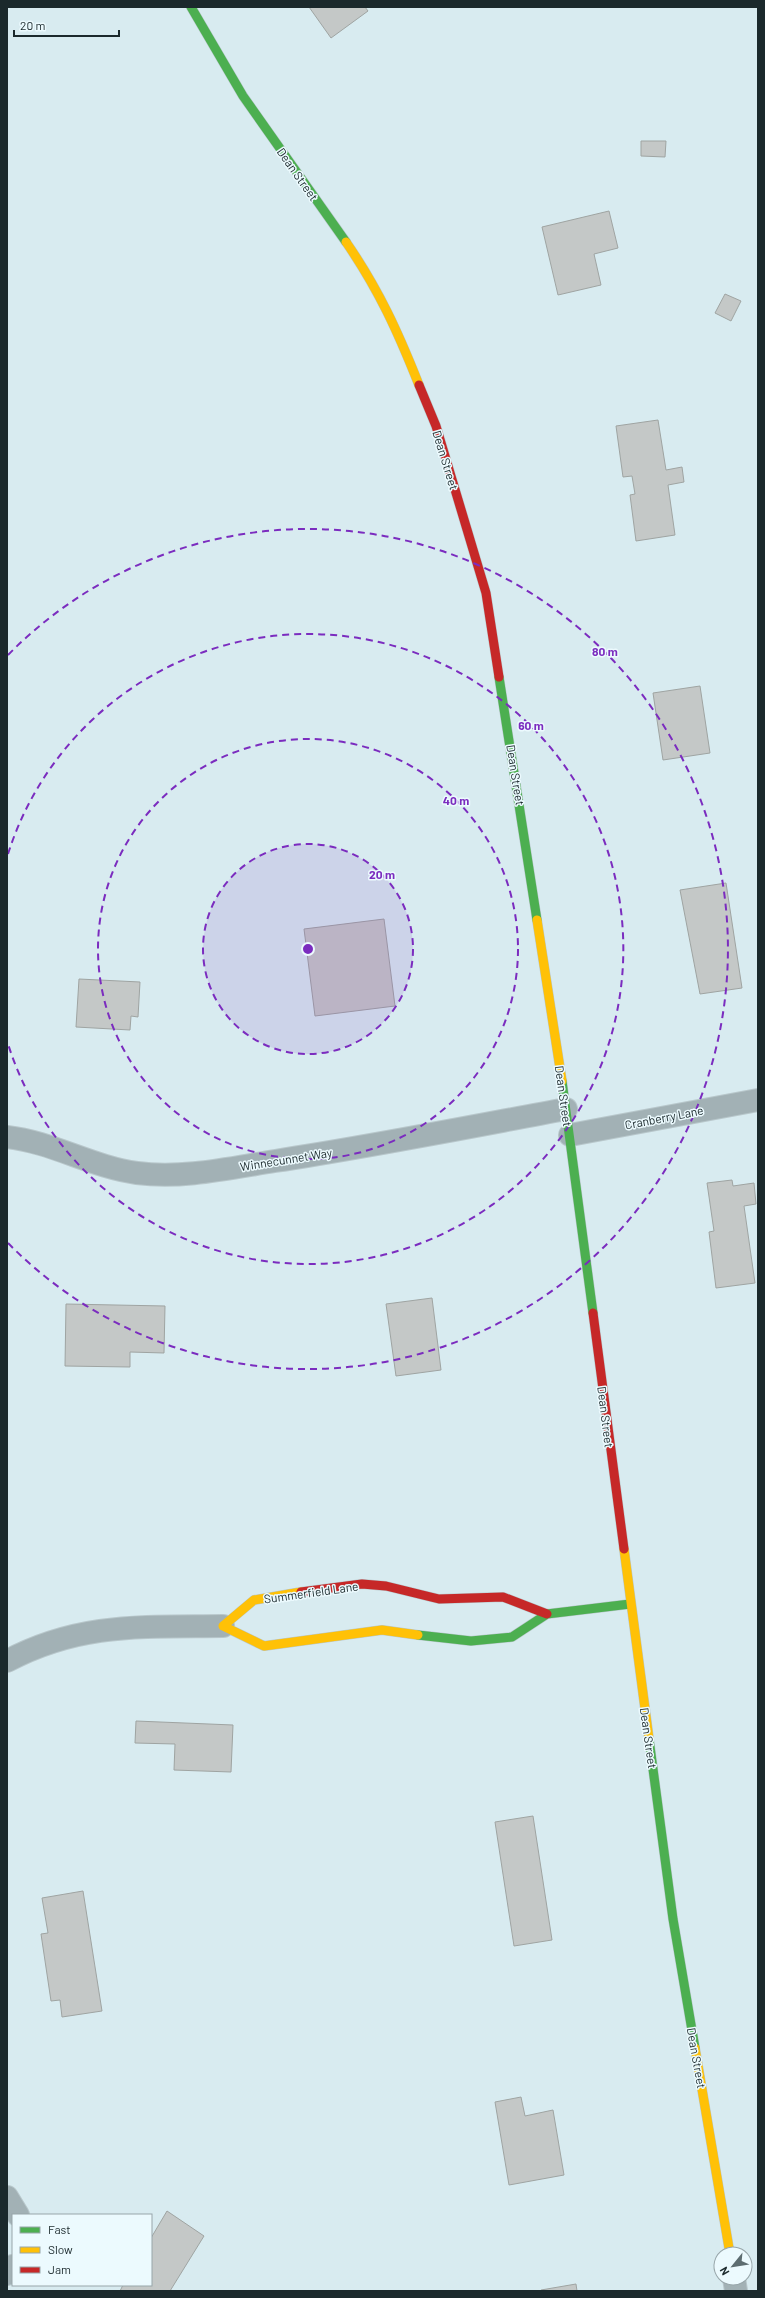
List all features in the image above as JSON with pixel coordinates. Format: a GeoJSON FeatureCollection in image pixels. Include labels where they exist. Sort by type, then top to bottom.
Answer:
{"type":"FeatureCollection","features":[{"type":"Feature","properties":{"kind":"street","name":"Dean Street"},"geometry":{"type":"LineString","coordinates":[[191,7],[243,96],[366,271],[392,318],[436,426],[486,593],[570,1135],[630,1604],[673,1919],[729,2246]]}},
{"type":"Feature","properties":{"kind":"street","name":"Cranberry Lane"},"geometry":{"type":"LineString","coordinates":[[570,1135],[758,1100]]}},
{"type":"Feature","properties":{"kind":"street","name":"Winnecunnet Way"},"geometry":{"type":"LineString","coordinates":[[7,1137],[29,1139],[88,1160],[137,1173],[183,1175],[333,1152],[566,1109]]}},
{"type":"Feature","properties":{"kind":"street","name":"Summerfield Lane"},"geometry":{"type":"LineString","coordinates":[[223,1626],[254,1600],[362,1584],[386,1586],[439,1599],[504,1597],[546,1614]]}},
{"type":"Feature","properties":{"kind":"street","name":"Summerfield Lane"},"geometry":{"type":"LineString","coordinates":[[7,1661],[42,1645],[88,1632],[120,1627],[223,1626],[264,1646],[356,1632],[382,1630],[441,1639],[471,1641],[512,1636],[546,1614],[630,1604]]}},
{"type":"Feature","properties":{"kind":"street"},"geometry":{"type":"LineString","coordinates":[[7,2197],[17,2214]]}},
{"type":"Feature","properties":{"kind":"building"},"geometry":{"type":"Polygon","coordinates":[[[309,7],[365,7],[368,11],[331,38],[309,7]]]}},
{"type":"Feature","properties":{"kind":"building"},"geometry":{"type":"Polygon","coordinates":[[[641,141],[666,141],[665,157],[641,156],[641,141]]]}},
{"type":"Feature","properties":{"kind":"building"},"geometry":{"type":"Polygon","coordinates":[[[609,211],[618,248],[594,254],[601,285],[558,295],[542,227],[609,211]]]}},
{"type":"Feature","properties":{"kind":"building"},"geometry":{"type":"Polygon","coordinates":[[[725,294],[741,301],[731,321],[715,313],[725,294]]]}},
{"type":"Feature","properties":{"kind":"building"},"geometry":{"type":"Polygon","coordinates":[[[658,420],[666,470],[682,467],[684,482],[668,485],[675,535],[636,541],[630,495],[635,494],[632,476],[623,477],[616,426],[658,420]]]}},
{"type":"Feature","properties":{"kind":"building"},"geometry":{"type":"Polygon","coordinates":[[[700,686],[710,753],[663,760],[653,693],[700,686]]]}},
{"type":"Feature","properties":{"kind":"building"},"geometry":{"type":"Polygon","coordinates":[[[726,883],[742,988],[700,994],[680,890],[726,883]]]}},
{"type":"Feature","properties":{"kind":"building"},"geometry":{"type":"Polygon","coordinates":[[[384,919],[395,1006],[315,1016],[304,929],[384,919]]]}},
{"type":"Feature","properties":{"kind":"building"},"geometry":{"type":"Polygon","coordinates":[[[79,979],[140,982],[138,1017],[131,1016],[130,1030],[76,1027],[79,979]]]}},
{"type":"Feature","properties":{"kind":"building"},"geometry":{"type":"Polygon","coordinates":[[[732,1180],[733,1186],[754,1183],[756,1204],[744,1206],[755,1283],[716,1288],[709,1232],[714,1231],[707,1183],[732,1180]]]}},
{"type":"Feature","properties":{"kind":"building"},"geometry":{"type":"Polygon","coordinates":[[[432,1298],[441,1370],[396,1376],[386,1304],[432,1298]]]}},
{"type":"Feature","properties":{"kind":"building"},"geometry":{"type":"Polygon","coordinates":[[[66,1304],[165,1306],[164,1353],[130,1352],[130,1367],[65,1366],[66,1304]]]}},
{"type":"Feature","properties":{"kind":"building"},"geometry":{"type":"Polygon","coordinates":[[[136,1721],[233,1725],[231,1772],[174,1770],[175,1744],[135,1743],[136,1721]]]}},
{"type":"Feature","properties":{"kind":"building"},"geometry":{"type":"Polygon","coordinates":[[[533,1816],[552,1940],[514,1946],[495,1822],[533,1816]]]}},
{"type":"Feature","properties":{"kind":"building"},"geometry":{"type":"Polygon","coordinates":[[[83,1891],[102,2011],[62,2017],[60,2000],[51,2001],[41,1934],[48,1933],[42,1898],[83,1891]]]}},
{"type":"Feature","properties":{"kind":"building"},"geometry":{"type":"Polygon","coordinates":[[[521,2097],[525,2116],[553,2110],[564,2175],[509,2185],[495,2102],[521,2097]]]}},
{"type":"Feature","properties":{"kind":"building"},"geometry":{"type":"Polygon","coordinates":[[[167,2211],[204,2236],[170,2291],[120,2291],[122,2286],[152,2286],[152,2236],[167,2211]]]}},
{"type":"Feature","properties":{"kind":"building"},"geometry":{"type":"Polygon","coordinates":[[[576,2284],[577,2291],[541,2291],[541,2290],[576,2284]]]}},
{"type":"Feature","properties":{"kind":"traffic: fast"},"geometry":{"type":"LineString","coordinates":[[191,7],[243,96],[346,242]]}},
{"type":"Feature","properties":{"kind":"traffic: fast"},"geometry":{"type":"LineString","coordinates":[[499,677],[537,920]]}},
{"type":"Feature","properties":{"kind":"traffic: fast"},"geometry":{"type":"LineString","coordinates":[[562,1081],[593,1313]]}},
{"type":"Feature","properties":{"kind":"traffic: fast"},"geometry":{"type":"LineString","coordinates":[[418,1635],[471,1641],[512,1637],[547,1614],[630,1604]]}},
{"type":"Feature","properties":{"kind":"traffic: fast"},"geometry":{"type":"LineString","coordinates":[[649,1739],[673,1919],[695,2048]]}},
{"type":"Feature","properties":{"kind":"traffic: slow"},"geometry":{"type":"LineString","coordinates":[[346,242],[378,294],[419,385]]}},
{"type":"Feature","properties":{"kind":"traffic: slow"},"geometry":{"type":"LineString","coordinates":[[537,920],[562,1081]]}},
{"type":"Feature","properties":{"kind":"traffic: slow"},"geometry":{"type":"LineString","coordinates":[[624,1549],[649,1739]]}},
{"type":"Feature","properties":{"kind":"traffic: slow"},"geometry":{"type":"LineString","coordinates":[[301,1592],[254,1600],[223,1626],[264,1646],[382,1630],[418,1635]]}},
{"type":"Feature","properties":{"kind":"traffic: slow"},"geometry":{"type":"LineString","coordinates":[[695,2048],[729,2246]]}},
{"type":"Feature","properties":{"kind":"traffic: jam"},"geometry":{"type":"LineString","coordinates":[[419,385],[436,426],[486,593],[499,677]]}},
{"type":"Feature","properties":{"kind":"traffic: jam"},"geometry":{"type":"LineString","coordinates":[[593,1313],[624,1549]]}},
{"type":"Feature","properties":{"kind":"traffic: jam"},"geometry":{"type":"LineString","coordinates":[[301,1592],[362,1584],[386,1586],[439,1599],[503,1597],[547,1614]]}}]}
